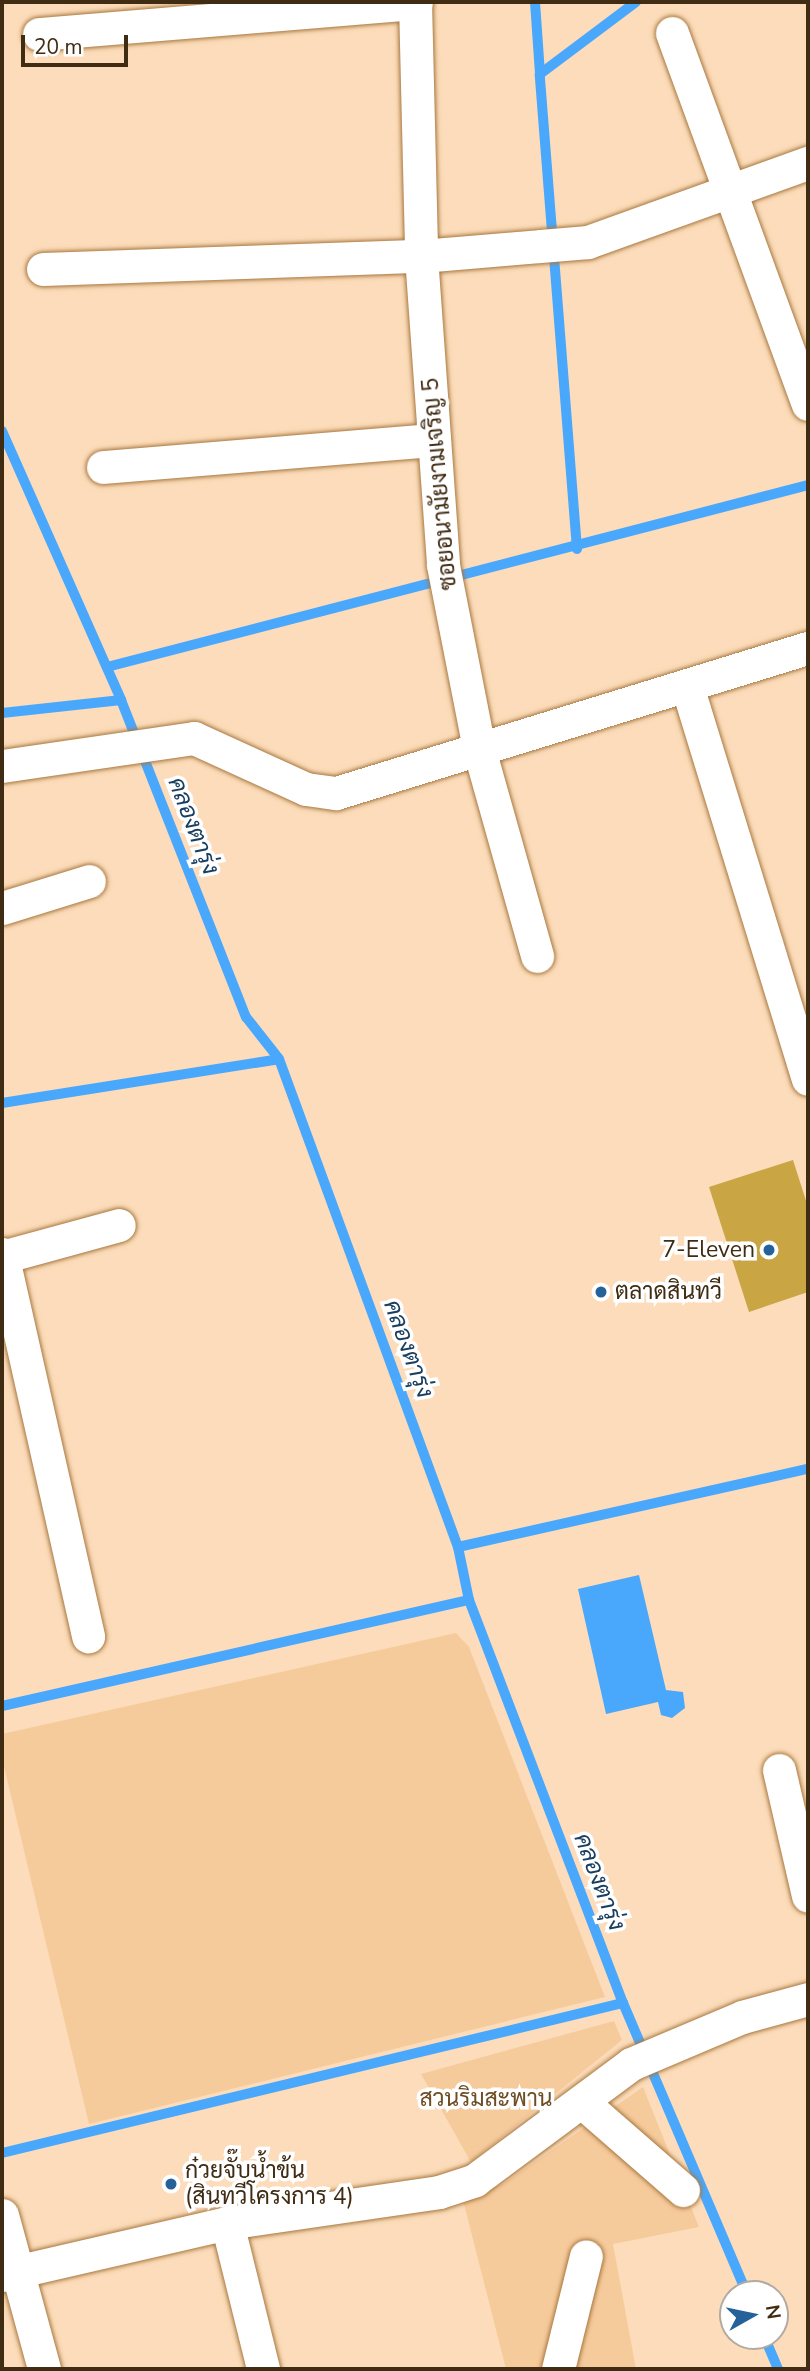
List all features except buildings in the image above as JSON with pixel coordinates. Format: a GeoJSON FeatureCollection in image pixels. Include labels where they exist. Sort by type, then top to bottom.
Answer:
{"type":"FeatureCollection","features":[{"type":"Feature","properties":{"kind":"street"},"geometry":{"type":"LineString","coordinates":[[40,34],[415,2]]}},
{"type":"Feature","properties":{"kind":"street","name":"ซอยอนามัยงามเจริญ 5"},"geometry":{"type":"LineString","coordinates":[[415,2],[421,256],[443,565],[479,749],[537,956]]}},
{"type":"Feature","properties":{"kind":"street"},"geometry":{"type":"LineString","coordinates":[[672,33],[808,404]]}},
{"type":"Feature","properties":{"kind":"street"},"geometry":{"type":"LineString","coordinates":[[43,269],[421,256],[537,243],[588,242],[729,194],[808,163]]}},
{"type":"Feature","properties":{"kind":"street"},"geometry":{"type":"LineString","coordinates":[[103,467],[434,439]]}},
{"type":"Feature","properties":{"kind":"street"},"geometry":{"type":"LineString","coordinates":[[2,766],[120,751],[177,738],[212,742],[306,789],[336,793],[808,648]]}},
{"type":"Feature","properties":{"kind":"street"},"geometry":{"type":"LineString","coordinates":[[687,686],[808,1079]]}},
{"type":"Feature","properties":{"kind":"street"},"geometry":{"type":"LineString","coordinates":[[2,908],[89,881]]}},
{"type":"Feature","properties":{"kind":"street"},"geometry":{"type":"LineString","coordinates":[[88,1636],[2,1256],[119,1225]]}},
{"type":"Feature","properties":{"kind":"street"},"geometry":{"type":"LineString","coordinates":[[779,1770],[808,1896]]}},
{"type":"Feature","properties":{"kind":"street"},"geometry":{"type":"LineString","coordinates":[[11,2272],[227,2223],[439,2192],[475,2180],[631,2064],[683,2042],[808,1999]]}},
{"type":"Feature","properties":{"kind":"street"},"geometry":{"type":"LineString","coordinates":[[582,2102],[683,2190]]}},
{"type":"Feature","properties":{"kind":"street"},"geometry":{"type":"LineString","coordinates":[[2,2216],[11,2272],[44,2369]]}},
{"type":"Feature","properties":{"kind":"street"},"geometry":{"type":"LineString","coordinates":[[227,2223],[263,2369]]}},
{"type":"Feature","properties":{"kind":"street"},"geometry":{"type":"LineString","coordinates":[[558,2369],[586,2256]]}},
{"type":"Feature","properties":{"kind":"green space"},"geometry":{"type":"Polygon","coordinates":[[[456,1633],[469,1647],[605,1997],[89,2124],[2,1758],[2,1734],[456,1633]]]}},
{"type":"Feature","properties":{"kind":"green space","name":"สวนริมสะพาน"},"geometry":{"type":"Polygon","coordinates":[[[614,2021],[622,2040],[471,2162],[421,2074],[614,2021]]]}},
{"type":"Feature","properties":{"kind":"green space"},"geometry":{"type":"Polygon","coordinates":[[[643,2087],[699,2227],[613,2244],[636,2369],[506,2369],[463,2200],[503,2184],[643,2087]]]}},
{"type":"Feature","properties":{"kind":"water"},"geometry":{"type":"Polygon","coordinates":[[[639,1575],[666,1690],[683,1692],[685,1708],[672,1718],[661,1715],[658,1702],[606,1714],[578,1589],[639,1575]]]}},
{"type":"Feature","properties":{"kind":"waterway"},"geometry":{"type":"LineString","coordinates":[[535,2],[540,74]]}},
{"type":"Feature","properties":{"kind":"waterway"},"geometry":{"type":"LineString","coordinates":[[577,549],[540,74],[636,2]]}},
{"type":"Feature","properties":{"kind":"waterway","name":"คลองตารุ่ง"},"geometry":{"type":"LineString","coordinates":[[2,431],[121,700],[246,1017],[279,1059],[458,1547],[469,1600],[623,2003],[741,2280]]}},
{"type":"Feature","properties":{"kind":"waterway"},"geometry":{"type":"LineString","coordinates":[[107,667],[808,485]]}},
{"type":"Feature","properties":{"kind":"waterway"},"geometry":{"type":"LineString","coordinates":[[2,713],[121,700]]}},
{"type":"Feature","properties":{"kind":"waterway"},"geometry":{"type":"LineString","coordinates":[[2,1103],[279,1059]]}},
{"type":"Feature","properties":{"kind":"waterway"},"geometry":{"type":"LineString","coordinates":[[458,1547],[808,1469]]}},
{"type":"Feature","properties":{"kind":"waterway"},"geometry":{"type":"LineString","coordinates":[[2,1706],[469,1600]]}},
{"type":"Feature","properties":{"kind":"waterway"},"geometry":{"type":"LineString","coordinates":[[2,2153],[623,2003]]}},
{"type":"Feature","properties":{"kind":"waterway","name":"คลองตารุ่ง"},"geometry":{"type":"LineString","coordinates":[[770,2350],[778,2369]]}},
{"type":"Feature","properties":{"kind":"place","name":"7-Eleven"},"geometry":{"type":"Point","coordinates":[769,1250]}},
{"type":"Feature","properties":{"kind":"place","name":"ตลาดสินทวี"},"geometry":{"type":"Point","coordinates":[601,1292]}},
{"type":"Feature","properties":{"kind":"place","name":"ก๋วยจั๊บน้ำข้น (สินทวีโครงการ 4)"},"geometry":{"type":"Point","coordinates":[171,2184]}}]}
